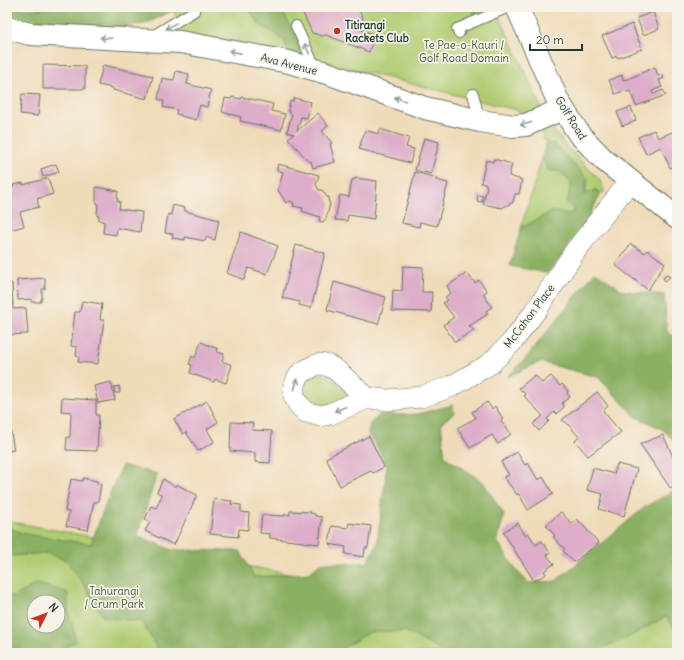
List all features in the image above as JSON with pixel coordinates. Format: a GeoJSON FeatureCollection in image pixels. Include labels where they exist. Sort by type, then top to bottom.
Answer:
{"type":"FeatureCollection","features":[{"type":"Feature","properties":{"kind":"street","name":"Golf Road"},"geometry":{"type":"LineString","coordinates":[[517,7],[562,109],[575,130],[588,144],[630,181],[677,218]]}},
{"type":"Feature","properties":{"kind":"street","name":"Ava Avenue"},"geometry":{"type":"LineString","coordinates":[[7,28],[30,34],[188,43],[289,62],[425,108],[480,121],[513,126],[526,125],[562,109]]}},
{"type":"Feature","properties":{"kind":"street","name":"McCahon Place"},"geometry":{"type":"LineString","coordinates":[[367,398],[388,400],[421,397],[452,386],[490,364],[512,342],[533,315],[576,250],[630,181]]}},
{"type":"Feature","properties":{"kind":"lane"},"geometry":{"type":"LineString","coordinates":[[459,33],[457,29],[509,7]]}},
{"type":"Feature","properties":{"kind":"lane"},"geometry":{"type":"LineString","coordinates":[[147,40],[194,11]]}},
{"type":"Feature","properties":{"kind":"lane"},"geometry":{"type":"LineString","coordinates":[[296,26],[317,71]]}},
{"type":"Feature","properties":{"kind":"lane"},"geometry":{"type":"LineString","coordinates":[[473,94],[480,121]]}},
{"type":"Feature","properties":{"kind":"green space"},"geometry":{"type":"Polygon","coordinates":[[[88,7],[180,7],[145,24],[98,28],[28,26],[7,21],[7,8],[76,9],[88,7]]]}},
{"type":"Feature","properties":{"kind":"green space","name":"Te Pae-o-Kauri / Golf Road Domain"},"geometry":{"type":"Polygon","coordinates":[[[173,7],[495,7],[542,109],[528,113],[289,53],[180,34],[173,7]]]}},
{"type":"Feature","properties":{"kind":"green space"},"geometry":{"type":"Polygon","coordinates":[[[247,7],[280,7],[305,54],[302,57],[289,53],[285,43],[276,34],[260,25],[247,7]]]}},
{"type":"Feature","properties":{"kind":"green space"},"geometry":{"type":"Polygon","coordinates":[[[471,7],[491,7],[474,14],[471,7]]]}},
{"type":"Feature","properties":{"kind":"green space"},"geometry":{"type":"Polygon","coordinates":[[[550,125],[565,145],[599,179],[604,192],[601,194],[596,190],[585,194],[588,179],[553,143],[546,144],[547,141],[545,141],[541,128],[550,125]]]}},
{"type":"Feature","properties":{"kind":"green space"},"geometry":{"type":"Polygon","coordinates":[[[553,143],[588,179],[585,194],[596,190],[601,194],[583,226],[557,262],[547,273],[510,266],[521,228],[553,211],[567,215],[575,210],[567,203],[571,183],[559,171],[549,171],[542,158],[546,144],[553,143]]]}},
{"type":"Feature","properties":{"kind":"green space"},"geometry":{"type":"Polygon","coordinates":[[[542,158],[549,171],[559,171],[571,183],[568,203],[575,210],[567,215],[553,211],[521,228],[542,158]]]}},
{"type":"Feature","properties":{"kind":"green space"},"geometry":{"type":"Polygon","coordinates":[[[595,272],[624,291],[664,295],[667,332],[677,338],[677,361],[674,367],[677,370],[677,444],[664,430],[635,416],[598,377],[540,362],[507,377],[527,357],[595,272]]]}},
{"type":"Feature","properties":{"kind":"green space"},"geometry":{"type":"Polygon","coordinates":[[[320,374],[329,376],[350,395],[321,408],[306,402],[302,387],[304,382],[320,374]]]}},
{"type":"Feature","properties":{"kind":"green space","name":"Tahurangi / Crum Park"},"geometry":{"type":"Polygon","coordinates":[[[453,405],[454,413],[441,423],[445,457],[483,482],[504,515],[497,541],[516,570],[529,583],[556,581],[645,507],[677,489],[677,632],[666,616],[633,635],[590,653],[445,653],[405,631],[370,632],[334,653],[160,653],[142,622],[103,617],[85,586],[67,561],[48,553],[7,555],[7,527],[25,534],[91,544],[122,465],[157,474],[137,536],[172,550],[240,551],[254,577],[309,573],[322,563],[367,563],[377,545],[387,466],[378,448],[368,434],[370,424],[379,415],[418,414],[453,405]]]}},
{"type":"Feature","properties":{"kind":"green space","name":"Tahurangi / Crum Park"},"geometry":{"type":"Polygon","coordinates":[[[677,495],[677,653],[7,653],[7,521],[337,583],[556,587],[677,495]]]}},
{"type":"Feature","properties":{"kind":"green space"},"geometry":{"type":"Polygon","coordinates":[[[36,584],[68,593],[68,609],[76,641],[55,653],[7,653],[7,595],[14,597],[36,584]]]}},
{"type":"Feature","properties":{"kind":"building","name":"Titirangi Rackets Club"},"geometry":{"type":"Polygon","coordinates":[[[300,7],[358,7],[363,19],[359,29],[375,35],[369,52],[326,35],[322,36],[312,33],[300,7]]]}},
{"type":"Feature","properties":{"kind":"building"},"geometry":{"type":"Polygon","coordinates":[[[653,12],[659,29],[643,35],[637,18],[653,12]]]}},
{"type":"Feature","properties":{"kind":"building"},"geometry":{"type":"Polygon","coordinates":[[[632,24],[642,49],[618,58],[617,56],[612,58],[602,36],[632,24]]]}},
{"type":"Feature","properties":{"kind":"building"},"geometry":{"type":"Polygon","coordinates":[[[43,65],[85,66],[85,89],[43,89],[43,65]]]}},
{"type":"Feature","properties":{"kind":"building"},"geometry":{"type":"Polygon","coordinates":[[[103,65],[153,76],[147,99],[113,90],[113,88],[98,85],[103,65]]]}},
{"type":"Feature","properties":{"kind":"building"},"geometry":{"type":"Polygon","coordinates":[[[655,67],[658,76],[662,74],[664,78],[659,80],[662,87],[652,91],[653,94],[663,90],[666,95],[636,106],[630,91],[627,92],[626,90],[615,94],[609,80],[622,75],[623,80],[628,79],[655,67]]]}},
{"type":"Feature","properties":{"kind":"building"},"geometry":{"type":"Polygon","coordinates":[[[7,70],[12,70],[12,91],[7,91],[7,70]]]}},
{"type":"Feature","properties":{"kind":"building"},"geometry":{"type":"Polygon","coordinates":[[[176,71],[189,74],[187,84],[211,90],[207,107],[200,105],[196,120],[176,114],[177,110],[163,107],[164,101],[158,99],[162,78],[174,80],[176,71]]]}},
{"type":"Feature","properties":{"kind":"building"},"geometry":{"type":"Polygon","coordinates":[[[22,94],[40,95],[38,116],[20,114],[22,94]]]}},
{"type":"Feature","properties":{"kind":"building"},"geometry":{"type":"Polygon","coordinates":[[[232,97],[241,99],[242,97],[273,104],[271,111],[285,114],[281,130],[240,121],[241,117],[222,112],[225,98],[231,99],[232,97]]]}},
{"type":"Feature","properties":{"kind":"building"},"geometry":{"type":"Polygon","coordinates":[[[294,98],[311,102],[307,118],[301,117],[297,131],[318,113],[328,126],[322,131],[332,143],[330,144],[335,162],[313,168],[311,161],[309,162],[288,138],[294,134],[287,132],[292,114],[288,111],[290,101],[293,101],[294,98]]]}},
{"type":"Feature","properties":{"kind":"building"},"geometry":{"type":"Polygon","coordinates":[[[631,107],[636,121],[622,126],[617,112],[631,107]]]}},
{"type":"Feature","properties":{"kind":"building"},"geometry":{"type":"Polygon","coordinates":[[[380,129],[409,138],[406,147],[414,149],[410,163],[359,149],[365,130],[379,134],[380,129]]]}},
{"type":"Feature","properties":{"kind":"building"},"geometry":{"type":"Polygon","coordinates":[[[654,130],[658,138],[677,130],[677,165],[670,168],[661,147],[646,154],[638,137],[654,130]]]}},
{"type":"Feature","properties":{"kind":"building"},"geometry":{"type":"Polygon","coordinates":[[[424,138],[439,142],[431,174],[415,170],[424,138]]]}},
{"type":"Feature","properties":{"kind":"building"},"geometry":{"type":"Polygon","coordinates":[[[494,159],[512,164],[509,176],[522,180],[519,194],[515,194],[513,202],[502,208],[483,204],[487,187],[486,184],[481,183],[486,160],[493,162],[494,159]]]}},
{"type":"Feature","properties":{"kind":"building"},"geometry":{"type":"Polygon","coordinates":[[[56,164],[59,172],[43,177],[41,169],[56,164]]]}},
{"type":"Feature","properties":{"kind":"building"},"geometry":{"type":"Polygon","coordinates":[[[278,164],[319,175],[316,185],[319,190],[322,190],[327,197],[329,197],[328,200],[330,204],[326,219],[323,222],[319,221],[320,217],[302,211],[303,208],[293,206],[294,203],[290,201],[286,203],[278,190],[283,172],[277,170],[278,164]]]}},
{"type":"Feature","properties":{"kind":"building"},"geometry":{"type":"Polygon","coordinates":[[[415,172],[437,178],[436,180],[448,183],[437,226],[420,222],[419,227],[402,223],[415,172]]]}},
{"type":"Feature","properties":{"kind":"building"},"geometry":{"type":"Polygon","coordinates":[[[48,178],[53,194],[37,199],[39,207],[20,212],[24,226],[7,231],[7,189],[14,187],[13,185],[23,183],[23,185],[48,178]]]}},
{"type":"Feature","properties":{"kind":"building"},"geometry":{"type":"Polygon","coordinates":[[[355,178],[377,181],[374,219],[348,215],[347,221],[335,220],[340,195],[349,197],[352,180],[355,178]]]}},
{"type":"Feature","properties":{"kind":"building"},"geometry":{"type":"Polygon","coordinates":[[[96,187],[118,191],[117,201],[120,201],[119,209],[142,212],[140,232],[117,228],[116,235],[103,233],[104,222],[99,220],[99,216],[97,216],[98,203],[96,202],[96,187]]]}},
{"type":"Feature","properties":{"kind":"building"},"geometry":{"type":"Polygon","coordinates":[[[478,195],[483,196],[482,202],[477,201],[478,195]]]}},
{"type":"Feature","properties":{"kind":"building"},"geometry":{"type":"Polygon","coordinates":[[[173,205],[185,208],[185,211],[219,220],[215,240],[206,237],[205,241],[185,237],[185,240],[172,238],[173,234],[165,233],[168,214],[171,215],[173,205]]]}},
{"type":"Feature","properties":{"kind":"building"},"geometry":{"type":"Polygon","coordinates":[[[241,232],[278,246],[267,274],[248,268],[244,280],[227,273],[241,232]]]}},
{"type":"Feature","properties":{"kind":"building"},"geometry":{"type":"Polygon","coordinates":[[[631,244],[645,253],[647,250],[665,263],[648,290],[615,265],[631,244]]]}},
{"type":"Feature","properties":{"kind":"building"},"geometry":{"type":"Polygon","coordinates":[[[296,245],[325,253],[311,308],[299,305],[300,302],[282,298],[296,245]]]}},
{"type":"Feature","properties":{"kind":"building"},"geometry":{"type":"Polygon","coordinates":[[[403,266],[423,267],[422,292],[432,292],[431,312],[392,311],[393,290],[402,291],[403,266]]]}},
{"type":"Feature","properties":{"kind":"building"},"geometry":{"type":"Polygon","coordinates":[[[467,273],[475,283],[479,280],[487,291],[483,294],[492,307],[486,311],[488,314],[469,326],[474,330],[455,342],[443,325],[454,317],[443,303],[448,300],[445,297],[451,293],[447,286],[467,273]]]}},
{"type":"Feature","properties":{"kind":"building"},"geometry":{"type":"Polygon","coordinates":[[[667,275],[670,277],[665,281],[663,278],[667,275]]]}},
{"type":"Feature","properties":{"kind":"building"},"geometry":{"type":"Polygon","coordinates":[[[45,278],[45,289],[42,289],[41,302],[31,302],[31,299],[18,300],[17,280],[45,278]]]}},
{"type":"Feature","properties":{"kind":"building"},"geometry":{"type":"Polygon","coordinates":[[[334,282],[386,297],[378,324],[327,310],[334,282]]]}},
{"type":"Feature","properties":{"kind":"building"},"geometry":{"type":"Polygon","coordinates":[[[12,283],[13,309],[26,308],[28,334],[7,335],[7,284],[12,283]]]}},
{"type":"Feature","properties":{"kind":"building"},"geometry":{"type":"Polygon","coordinates":[[[82,301],[102,304],[100,320],[104,320],[98,364],[78,362],[79,357],[76,356],[77,347],[71,346],[75,312],[80,312],[82,301]]]}},
{"type":"Feature","properties":{"kind":"building"},"geometry":{"type":"Polygon","coordinates":[[[677,311],[677,322],[672,318],[677,311]]]}},
{"type":"Feature","properties":{"kind":"building"},"geometry":{"type":"Polygon","coordinates":[[[201,342],[218,349],[217,352],[224,354],[222,361],[232,365],[226,383],[215,379],[214,382],[190,373],[192,365],[189,364],[192,356],[195,358],[201,342]]]}},
{"type":"Feature","properties":{"kind":"building"},"geometry":{"type":"Polygon","coordinates":[[[535,375],[542,383],[551,376],[560,386],[562,384],[568,391],[567,393],[570,397],[562,403],[564,407],[556,414],[554,412],[547,419],[549,421],[539,431],[533,424],[543,416],[524,396],[526,395],[519,388],[535,375]]]}},
{"type":"Feature","properties":{"kind":"building"},"geometry":{"type":"Polygon","coordinates":[[[111,382],[115,400],[98,403],[94,386],[111,382]]]}},
{"type":"Feature","properties":{"kind":"building"},"geometry":{"type":"Polygon","coordinates":[[[119,386],[120,393],[115,393],[114,387],[119,386]]]}},
{"type":"Feature","properties":{"kind":"building"},"geometry":{"type":"Polygon","coordinates":[[[597,392],[608,406],[603,411],[621,432],[588,456],[575,441],[579,437],[567,423],[562,420],[597,392]]]}},
{"type":"Feature","properties":{"kind":"building"},"geometry":{"type":"Polygon","coordinates":[[[62,398],[96,400],[96,415],[99,415],[97,451],[66,450],[67,437],[70,437],[71,412],[61,411],[62,398]]]}},
{"type":"Feature","properties":{"kind":"building"},"geometry":{"type":"Polygon","coordinates":[[[207,401],[218,422],[207,429],[214,442],[198,451],[186,432],[183,434],[174,419],[207,401]]]}},
{"type":"Feature","properties":{"kind":"building"},"geometry":{"type":"Polygon","coordinates":[[[487,402],[492,409],[495,406],[503,419],[501,421],[511,434],[498,444],[492,435],[470,448],[457,428],[476,418],[472,412],[487,402]]]}},
{"type":"Feature","properties":{"kind":"building"},"geometry":{"type":"Polygon","coordinates":[[[9,422],[14,450],[7,451],[7,423],[9,422]]]}},
{"type":"Feature","properties":{"kind":"building"},"geometry":{"type":"Polygon","coordinates":[[[231,422],[253,423],[252,430],[272,431],[270,463],[255,462],[255,453],[230,451],[231,422]]]}},
{"type":"Feature","properties":{"kind":"building"},"geometry":{"type":"Polygon","coordinates":[[[663,435],[677,465],[677,484],[671,489],[640,444],[663,435]]]}},
{"type":"Feature","properties":{"kind":"building"},"geometry":{"type":"Polygon","coordinates":[[[369,436],[384,467],[373,473],[371,471],[340,486],[326,458],[369,436]]]}},
{"type":"Feature","properties":{"kind":"building"},"geometry":{"type":"Polygon","coordinates":[[[517,452],[525,465],[528,463],[538,480],[543,477],[553,494],[528,510],[519,494],[517,495],[504,477],[509,475],[501,462],[517,452]]]}},
{"type":"Feature","properties":{"kind":"building"},"geometry":{"type":"Polygon","coordinates":[[[617,464],[637,469],[624,516],[599,509],[603,494],[587,490],[593,468],[614,474],[617,464]]]}},
{"type":"Feature","properties":{"kind":"building"},"geometry":{"type":"Polygon","coordinates":[[[83,478],[97,481],[97,483],[101,484],[98,502],[94,502],[88,530],[66,526],[69,512],[65,511],[71,479],[82,481],[83,478]]]}},
{"type":"Feature","properties":{"kind":"building"},"geometry":{"type":"Polygon","coordinates":[[[163,479],[176,487],[176,484],[197,495],[174,545],[145,531],[150,522],[145,519],[151,506],[156,508],[162,495],[157,492],[163,479]]]}},
{"type":"Feature","properties":{"kind":"building"},"geometry":{"type":"Polygon","coordinates":[[[214,499],[232,501],[231,504],[241,505],[241,512],[249,513],[248,530],[239,529],[238,537],[210,534],[214,499]]]}},
{"type":"Feature","properties":{"kind":"building"},"geometry":{"type":"Polygon","coordinates":[[[290,511],[311,512],[310,513],[315,514],[315,516],[322,517],[319,544],[270,538],[270,534],[260,533],[262,515],[285,516],[285,514],[290,515],[290,511]]]}},
{"type":"Feature","properties":{"kind":"building"},"geometry":{"type":"Polygon","coordinates":[[[561,512],[572,524],[577,519],[599,543],[574,562],[563,551],[565,549],[553,537],[555,536],[546,525],[561,512]]]}},
{"type":"Feature","properties":{"kind":"building"},"geometry":{"type":"Polygon","coordinates":[[[349,523],[371,526],[368,548],[365,548],[364,557],[345,554],[346,547],[329,544],[332,526],[348,528],[349,523]]]}},
{"type":"Feature","properties":{"kind":"building"},"geometry":{"type":"Polygon","coordinates":[[[518,523],[525,535],[528,533],[536,545],[542,541],[550,553],[547,555],[554,564],[544,571],[546,574],[534,581],[503,532],[518,523]]]}},
{"type":"Feature","properties":{"kind":"place","name":"Titirangi Rackets Club"},"geometry":{"type":"Point","coordinates":[337,31]}}]}
